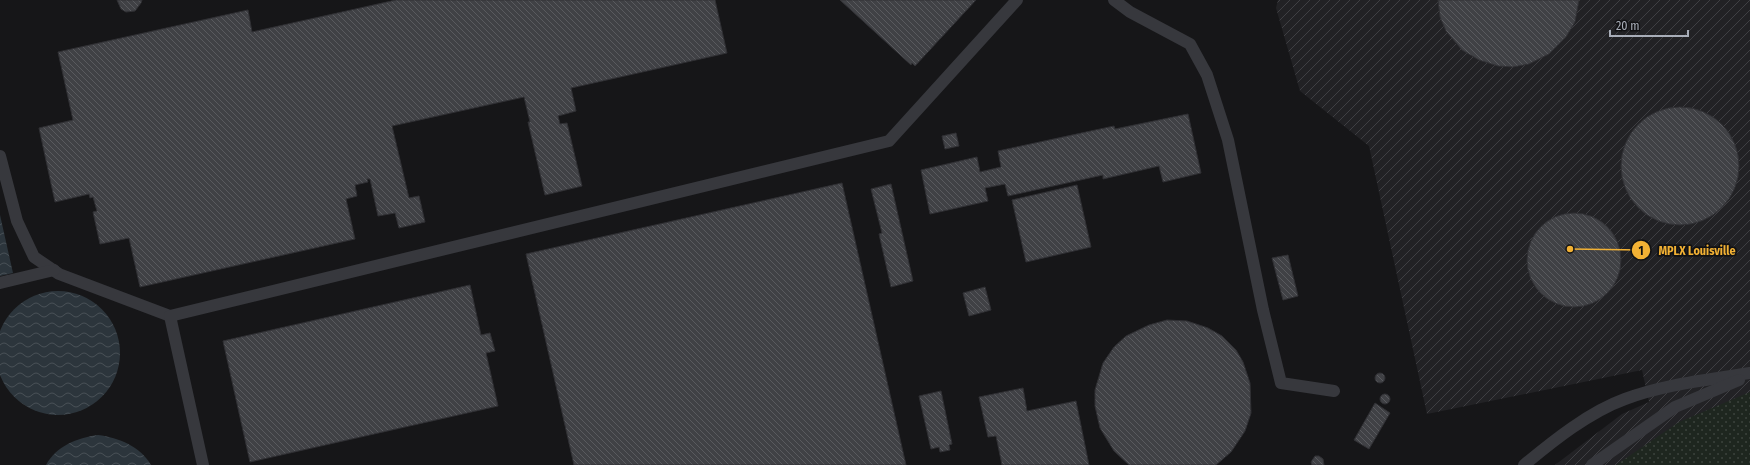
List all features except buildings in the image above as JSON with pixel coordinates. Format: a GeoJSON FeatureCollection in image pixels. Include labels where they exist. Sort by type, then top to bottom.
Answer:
{"type":"FeatureCollection","features":[{"type":"Feature","properties":{"kind":"lane"},"geometry":{"type":"LineString","coordinates":[[0,156],[17,221],[34,257],[54,270],[118,297],[170,316],[889,141],[1017,0]]}},
{"type":"Feature","properties":{"kind":"lane"},"geometry":{"type":"LineString","coordinates":[[1114,0],[1130,12],[1190,44],[1207,75],[1228,140],[1263,310],[1281,384],[1334,391]]}},
{"type":"Feature","properties":{"kind":"lane"},"geometry":{"type":"LineString","coordinates":[[0,283],[54,270]]}},
{"type":"Feature","properties":{"kind":"lane"},"geometry":{"type":"LineString","coordinates":[[170,316],[203,465]]}},
{"type":"Feature","properties":{"kind":"lane"},"geometry":{"type":"LineString","coordinates":[[1524,465],[1555,439],[1624,400],[1658,389],[1750,373]]}},
{"type":"Feature","properties":{"kind":"lane"},"geometry":{"type":"LineString","coordinates":[[1592,465],[1675,407],[1750,376]]}},
{"type":"Feature","properties":{"kind":"shaded area"},"geometry":{"type":"Polygon","coordinates":[[[1278,0],[1750,0],[1750,465],[1555,465],[1622,414],[1649,402],[1642,370],[1427,414],[1369,146],[1300,91],[1276,8],[1278,0]]]}},
{"type":"Feature","properties":{"kind":"shaded area"},"geometry":{"type":"Polygon","coordinates":[[[1750,392],[1750,465],[1616,465],[1679,422],[1750,392]]]}},
{"type":"Feature","properties":{"kind":"water"},"geometry":{"type":"Polygon","coordinates":[[[0,215],[13,273],[0,276],[0,215]]]}},
{"type":"Feature","properties":{"kind":"water"},"geometry":{"type":"Polygon","coordinates":[[[58,291],[70,292],[82,296],[93,301],[102,309],[110,318],[115,329],[119,341],[119,365],[115,377],[110,388],[102,397],[93,405],[82,410],[70,414],[58,415],[46,414],[34,410],[23,405],[14,397],[6,388],[1,377],[-3,365],[-4,353],[-3,341],[1,329],[6,318],[14,309],[23,301],[34,296],[46,292],[58,291]]]}},
{"type":"Feature","properties":{"kind":"water"},"geometry":{"type":"Polygon","coordinates":[[[98,435],[114,438],[128,444],[141,453],[151,465],[46,465],[50,458],[61,448],[82,438],[98,435]]]}},
{"type":"Feature","properties":{"kind":"place","name":"MPLX Louisville"},"geometry":{"type":"Point","coordinates":[1570,249]}}]}
